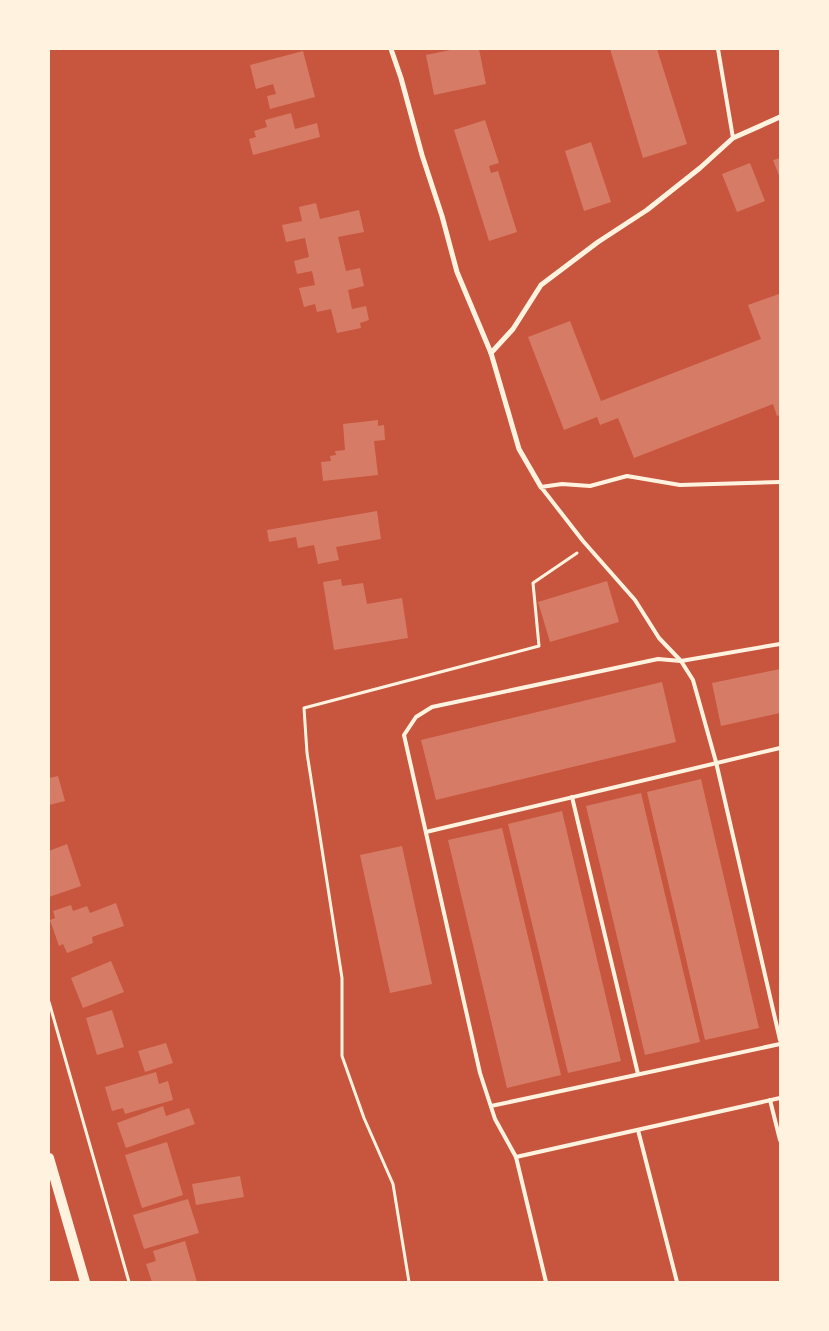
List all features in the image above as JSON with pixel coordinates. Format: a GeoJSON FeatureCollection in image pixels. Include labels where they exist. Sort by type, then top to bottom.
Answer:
{"type":"FeatureCollection","features":[{"type":"Feature","properties":{"kind":"main road"},"geometry":{"type":"LineString","coordinates":[[49,1158],[85,1282]]}},
{"type":"Feature","properties":{"kind":"street"},"geometry":{"type":"LineString","coordinates":[[391,49],[442,216],[457,272],[491,353],[519,449],[541,488]]}},
{"type":"Feature","properties":{"kind":"street"},"geometry":{"type":"LineString","coordinates":[[491,353],[513,329],[541,285],[598,242],[647,210],[734,138],[780,117]]}},
{"type":"Feature","properties":{"kind":"lane"},"geometry":{"type":"LineString","coordinates":[[718,49],[734,138]]}},
{"type":"Feature","properties":{"kind":"lane"},"geometry":{"type":"LineString","coordinates":[[780,482],[680,484],[627,476],[590,486],[562,484],[541,488],[635,600],[659,638],[681,661],[693,680],[716,762],[780,1040]]}},
{"type":"Feature","properties":{"kind":"lane"},"geometry":{"type":"LineString","coordinates":[[546,1282],[516,1157],[495,1120],[480,1073],[404,735],[416,717],[432,706],[658,659],[681,661],[780,644]]}},
{"type":"Feature","properties":{"kind":"lane"},"geometry":{"type":"LineString","coordinates":[[426,832],[780,748]]}},
{"type":"Feature","properties":{"kind":"lane"},"geometry":{"type":"LineString","coordinates":[[572,797],[638,1074]]}},
{"type":"Feature","properties":{"kind":"lane"},"geometry":{"type":"LineString","coordinates":[[491,1106],[780,1044]]}},
{"type":"Feature","properties":{"kind":"lane"},"geometry":{"type":"LineString","coordinates":[[516,1157],[780,1098]]}},
{"type":"Feature","properties":{"kind":"lane"},"geometry":{"type":"LineString","coordinates":[[770,1100],[780,1140]]}},
{"type":"Feature","properties":{"kind":"lane"},"geometry":{"type":"LineString","coordinates":[[638,1130],[677,1282]]}},
{"type":"Feature","properties":{"kind":"path"},"geometry":{"type":"LineString","coordinates":[[408,1282],[393,1184],[364,1118],[342,1056],[342,978],[308,762],[304,708],[538,646],[533,584],[588,546]]}},
{"type":"Feature","properties":{"kind":"path"},"geometry":{"type":"LineString","coordinates":[[49,1002],[129,1282]]}},
{"type":"Feature","properties":{"kind":"building"},"geometry":{"type":"Polygon","coordinates":[[[455,49],[479,49],[486,84],[434,95],[426,55],[455,49]]]}},
{"type":"Feature","properties":{"kind":"building"},"geometry":{"type":"Polygon","coordinates":[[[610,49],[657,49],[687,144],[643,158],[610,49]]]}},
{"type":"Feature","properties":{"kind":"building"},"geometry":{"type":"Polygon","coordinates":[[[303,51],[315,97],[270,109],[267,96],[276,94],[273,84],[256,89],[250,65],[303,51]]]}},
{"type":"Feature","properties":{"kind":"building"},"geometry":{"type":"Polygon","coordinates":[[[291,113],[295,129],[317,123],[320,137],[253,155],[249,139],[256,137],[254,131],[267,127],[265,120],[291,113]]]}},
{"type":"Feature","properties":{"kind":"building"},"geometry":{"type":"Polygon","coordinates":[[[485,120],[499,163],[489,166],[491,173],[498,171],[517,232],[489,241],[454,130],[485,120]]]}},
{"type":"Feature","properties":{"kind":"building"},"geometry":{"type":"Polygon","coordinates":[[[591,142],[611,202],[584,211],[565,151],[591,142]]]}},
{"type":"Feature","properties":{"kind":"building"},"geometry":{"type":"Polygon","coordinates":[[[780,158],[780,178],[773,160],[780,158]]]}},
{"type":"Feature","properties":{"kind":"building"},"geometry":{"type":"Polygon","coordinates":[[[750,163],[765,201],[737,212],[722,174],[750,163]]]}},
{"type":"Feature","properties":{"kind":"building"},"geometry":{"type":"Polygon","coordinates":[[[316,203],[320,219],[359,210],[364,232],[338,237],[346,271],[360,268],[364,286],[348,290],[352,309],[366,306],[369,320],[360,323],[361,328],[337,333],[331,309],[317,312],[315,304],[304,307],[299,288],[315,285],[312,271],[297,274],[294,261],[309,257],[305,238],[286,242],[282,225],[302,221],[299,207],[316,203]]]}},
{"type":"Feature","properties":{"kind":"building"},"geometry":{"type":"Polygon","coordinates":[[[779,294],[780,415],[777,416],[773,404],[634,458],[618,418],[600,425],[597,417],[564,430],[528,337],[570,321],[601,401],[761,339],[748,305],[779,294]]]}},
{"type":"Feature","properties":{"kind":"building"},"geometry":{"type":"Polygon","coordinates":[[[378,420],[378,426],[384,425],[385,440],[374,441],[378,475],[323,481],[321,462],[331,461],[330,456],[336,455],[335,451],[345,450],[343,424],[378,420]]]}},
{"type":"Feature","properties":{"kind":"building"},"geometry":{"type":"Polygon","coordinates":[[[377,511],[381,539],[336,547],[339,560],[318,564],[314,545],[298,548],[296,537],[269,542],[267,530],[377,511]]]}},
{"type":"Feature","properties":{"kind":"building"},"geometry":{"type":"Polygon","coordinates":[[[341,579],[342,586],[363,583],[367,604],[402,598],[408,638],[334,650],[323,582],[341,579]]]}},
{"type":"Feature","properties":{"kind":"building"},"geometry":{"type":"Polygon","coordinates":[[[607,581],[619,622],[550,642],[538,602],[607,581]]]}},
{"type":"Feature","properties":{"kind":"building"},"geometry":{"type":"Polygon","coordinates":[[[780,669],[780,713],[721,726],[712,683],[780,669]]]}},
{"type":"Feature","properties":{"kind":"building"},"geometry":{"type":"Polygon","coordinates":[[[662,682],[676,742],[436,800],[421,740],[662,682]]]}},
{"type":"Feature","properties":{"kind":"building"},"geometry":{"type":"Polygon","coordinates":[[[58,776],[65,801],[49,805],[49,778],[58,776]]]}},
{"type":"Feature","properties":{"kind":"building"},"geometry":{"type":"Polygon","coordinates":[[[701,779],[759,1028],[705,1040],[647,792],[701,779]]]}},
{"type":"Feature","properties":{"kind":"building"},"geometry":{"type":"Polygon","coordinates":[[[641,793],[700,1042],[645,1055],[586,806],[641,793]]]}},
{"type":"Feature","properties":{"kind":"building"},"geometry":{"type":"Polygon","coordinates":[[[562,811],[621,1061],[568,1073],[508,824],[562,811]]]}},
{"type":"Feature","properties":{"kind":"building"},"geometry":{"type":"Polygon","coordinates":[[[502,828],[561,1075],[507,1088],[448,840],[502,828]]]}},
{"type":"Feature","properties":{"kind":"building"},"geometry":{"type":"Polygon","coordinates":[[[67,844],[81,886],[49,897],[49,851],[67,844]]]}},
{"type":"Feature","properties":{"kind":"building"},"geometry":{"type":"Polygon","coordinates":[[[402,846],[432,984],[390,993],[360,855],[402,846]]]}},
{"type":"Feature","properties":{"kind":"building"},"geometry":{"type":"Polygon","coordinates":[[[116,903],[124,926],[92,937],[93,943],[67,953],[63,944],[59,946],[50,920],[55,918],[53,911],[71,905],[73,911],[87,906],[90,913],[116,903]]]}},
{"type":"Feature","properties":{"kind":"building"},"geometry":{"type":"Polygon","coordinates":[[[111,961],[124,992],[83,1008],[71,978],[111,961]]]}},
{"type":"Feature","properties":{"kind":"building"},"geometry":{"type":"Polygon","coordinates":[[[112,1010],[124,1047],[97,1055],[86,1018],[112,1010]]]}},
{"type":"Feature","properties":{"kind":"building"},"geometry":{"type":"Polygon","coordinates":[[[166,1043],[173,1063],[145,1072],[138,1051],[166,1043]]]}},
{"type":"Feature","properties":{"kind":"building"},"geometry":{"type":"Polygon","coordinates":[[[156,1072],[159,1084],[168,1081],[173,1100],[125,1114],[123,1108],[112,1111],[105,1087],[156,1072]]]}},
{"type":"Feature","properties":{"kind":"building"},"geometry":{"type":"Polygon","coordinates":[[[163,1106],[166,1116],[189,1108],[195,1124],[126,1148],[117,1123],[163,1106]]]}},
{"type":"Feature","properties":{"kind":"building"},"geometry":{"type":"Polygon","coordinates":[[[167,1142],[183,1195],[142,1208],[125,1155],[167,1142]]]}},
{"type":"Feature","properties":{"kind":"building"},"geometry":{"type":"Polygon","coordinates":[[[240,1176],[244,1197],[196,1205],[192,1184],[240,1176]]]}},
{"type":"Feature","properties":{"kind":"building"},"geometry":{"type":"Polygon","coordinates":[[[188,1199],[199,1233],[144,1249],[133,1215],[188,1199]]]}},
{"type":"Feature","properties":{"kind":"building"},"geometry":{"type":"Polygon","coordinates":[[[185,1241],[197,1282],[152,1282],[146,1264],[156,1261],[153,1251],[185,1241]]]}}]}
